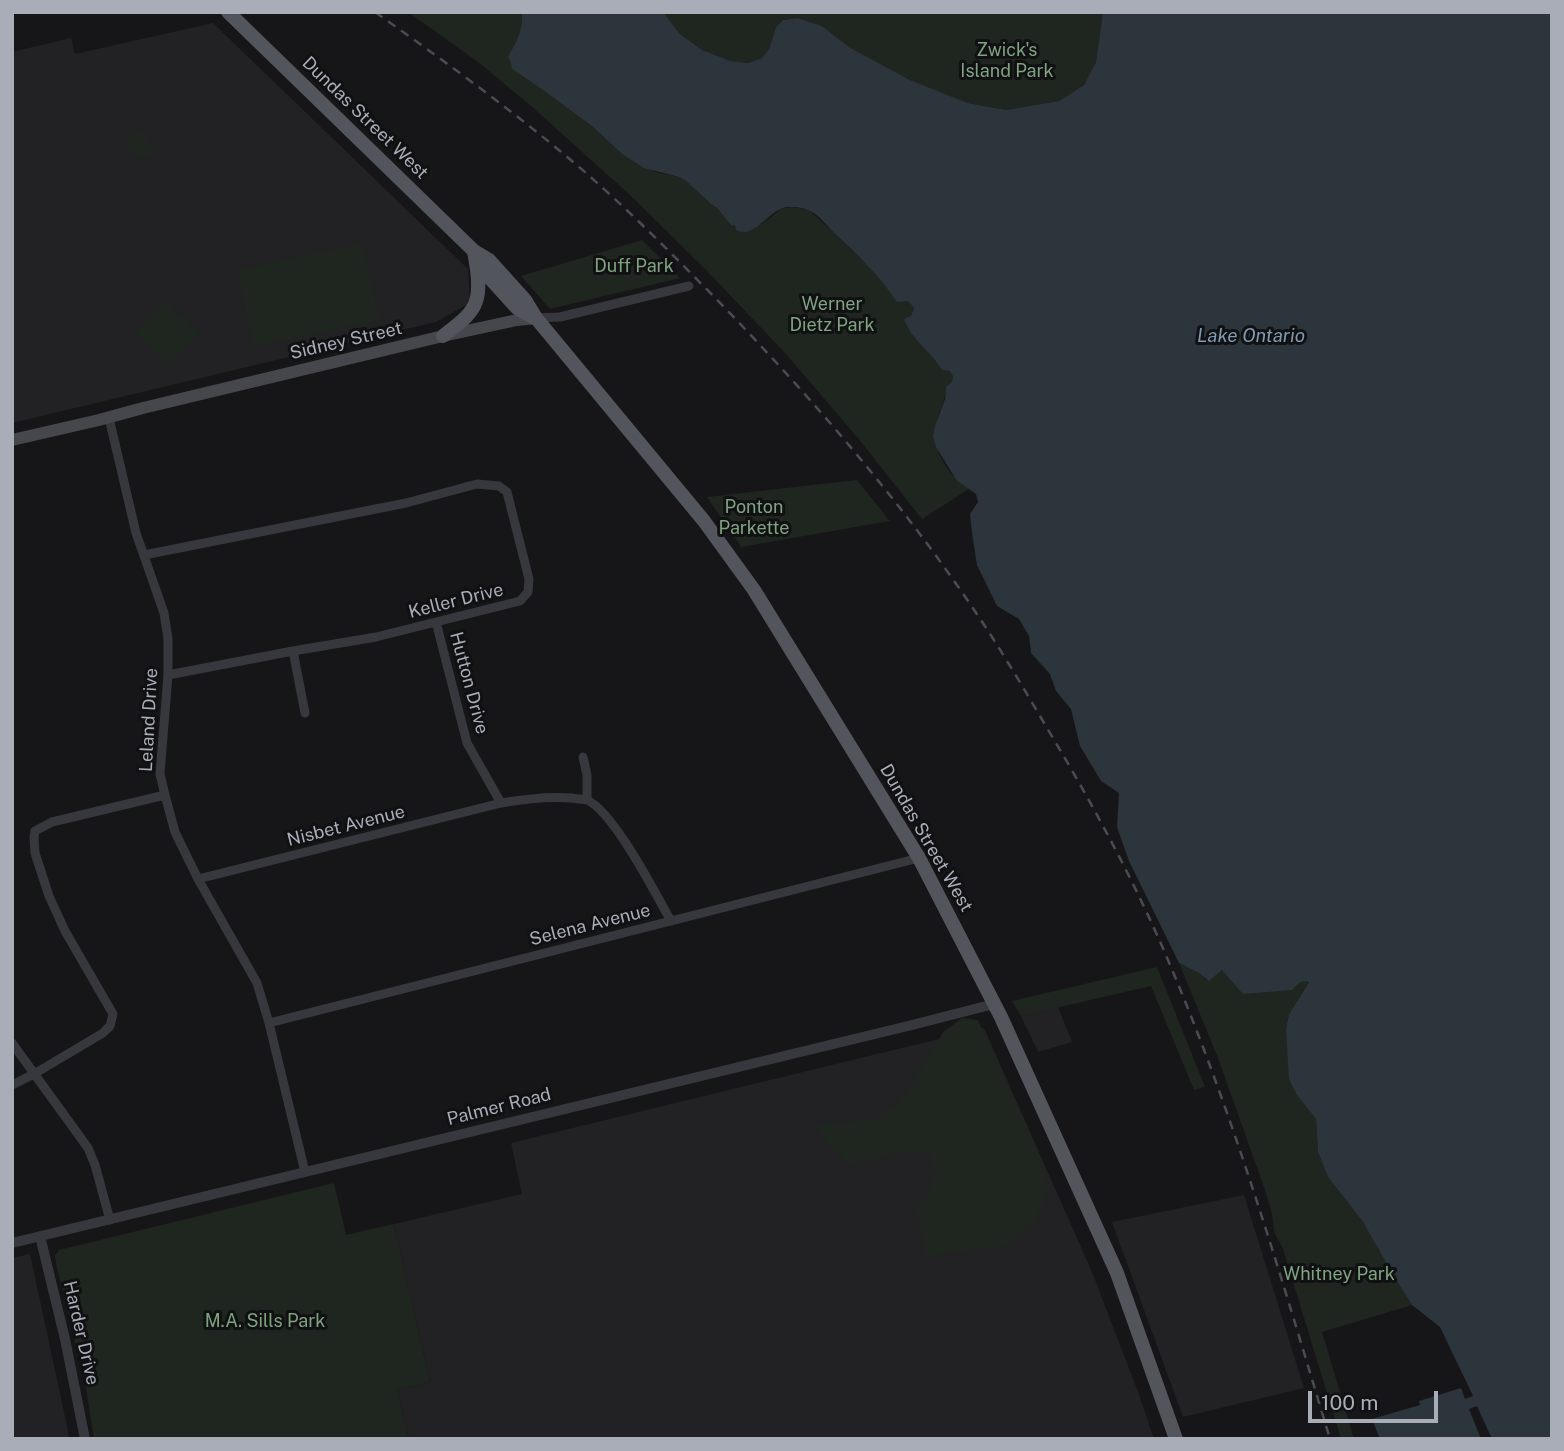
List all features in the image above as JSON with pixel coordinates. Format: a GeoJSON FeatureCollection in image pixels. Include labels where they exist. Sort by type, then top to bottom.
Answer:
{"type":"FeatureCollection","features":[{"type":"Feature","properties":{"kind":"main road","name":"Dundas Street West"},"geometry":{"type":"LineString","coordinates":[[228,12],[475,257],[517,308],[536,318],[704,522],[754,590],[919,858],[994,1004],[1117,1273],[1176,1439]]}},
{"type":"Feature","properties":{"kind":"main road"},"geometry":{"type":"LineString","coordinates":[[443,336],[464,321],[474,309],[479,296],[475,257]]}},
{"type":"Feature","properties":{"kind":"main road","name":"Sidney Street"},"geometry":{"type":"LineString","coordinates":[[12,440],[443,336],[536,318]]}},
{"type":"Feature","properties":{"kind":"street","name":"Sidney Street"},"geometry":{"type":"LineString","coordinates":[[536,318],[560,317],[689,286]]}},
{"type":"Feature","properties":{"kind":"street","name":"Leland Drive"},"geometry":{"type":"LineString","coordinates":[[109,418],[136,533],[164,613],[168,639],[168,675],[160,774],[165,795],[175,832],[198,879],[257,983],[270,1023],[306,1172]]}},
{"type":"Feature","properties":{"kind":"street","name":"Keller Drive"},"geometry":{"type":"LineString","coordinates":[[144,555],[405,503],[477,484],[499,486],[507,492],[529,579],[528,592],[520,601],[376,636],[168,675]]}},
{"type":"Feature","properties":{"kind":"street","name":"Hutton Drive"},"geometry":{"type":"LineString","coordinates":[[436,622],[467,743],[501,803]]}},
{"type":"Feature","properties":{"kind":"street"},"geometry":{"type":"LineString","coordinates":[[293,651],[305,713]]}},
{"type":"Feature","properties":{"kind":"street"},"geometry":{"type":"LineString","coordinates":[[583,757],[587,775],[587,800]]}},
{"type":"Feature","properties":{"kind":"street"},"geometry":{"type":"LineString","coordinates":[[12,1085],[103,1033],[110,1026],[113,1014],[65,931],[50,896],[35,853],[35,831],[52,822],[165,795]]}},
{"type":"Feature","properties":{"kind":"street"},"geometry":{"type":"LineString","coordinates":[[501,803],[557,797],[587,800],[606,815],[671,921]]}},
{"type":"Feature","properties":{"kind":"street","name":"Nisbet Avenue"},"geometry":{"type":"LineString","coordinates":[[198,879],[501,803]]}},
{"type":"Feature","properties":{"kind":"street","name":"Selena Avenue"},"geometry":{"type":"LineString","coordinates":[[270,1023],[919,858]]}},
{"type":"Feature","properties":{"kind":"street","name":"Palmer Road"},"geometry":{"type":"LineString","coordinates":[[12,1243],[994,1004]]}},
{"type":"Feature","properties":{"kind":"street"},"geometry":{"type":"LineString","coordinates":[[12,1043],[88,1149],[110,1220]]}},
{"type":"Feature","properties":{"kind":"street","name":"Harder Drive"},"geometry":{"type":"LineString","coordinates":[[40,1237],[65,1339],[85,1439]]}},
{"type":"Feature","properties":{"kind":"shaded area"},"geometry":{"type":"Polygon","coordinates":[[[213,23],[468,269],[470,303],[436,322],[12,423],[12,52],[71,38],[75,54],[213,23]]]}},
{"type":"Feature","properties":{"kind":"shaded area"},"geometry":{"type":"Polygon","coordinates":[[[1058,1007],[1072,1042],[1038,1052],[1021,1016],[1058,1007]]]}},
{"type":"Feature","properties":{"kind":"shaded area"},"geometry":{"type":"Polygon","coordinates":[[[984,1028],[1092,1272],[1154,1439],[409,1439],[397,1390],[430,1382],[394,1224],[522,1194],[511,1143],[984,1028]]]}},
{"type":"Feature","properties":{"kind":"shaded area"},"geometry":{"type":"Polygon","coordinates":[[[1244,1195],[1304,1388],[1183,1417],[1112,1222],[1244,1195]]]}},
{"type":"Feature","properties":{"kind":"shaded area"},"geometry":{"type":"Polygon","coordinates":[[[30,1254],[69,1439],[12,1439],[12,1258],[30,1254]]]}},
{"type":"Feature","properties":{"kind":"green space","name":"Werner Dietz Park"},"geometry":{"type":"Polygon","coordinates":[[[408,12],[522,12],[519,35],[508,56],[512,69],[593,127],[622,154],[655,172],[686,181],[736,229],[760,225],[781,209],[792,207],[809,210],[876,273],[886,287],[909,301],[914,309],[906,325],[942,370],[949,371],[953,376],[952,382],[946,387],[936,424],[936,443],[948,469],[969,489],[922,519],[786,354],[630,195],[478,62],[408,12]]]}},
{"type":"Feature","properties":{"kind":"green space","name":"Zwick's Island Park"},"geometry":{"type":"Polygon","coordinates":[[[663,12],[1103,12],[1096,62],[1084,85],[1059,101],[1006,110],[968,103],[910,80],[849,47],[822,26],[799,18],[783,20],[776,27],[769,49],[762,58],[748,63],[731,61],[702,50],[680,34],[663,12]]]}},
{"type":"Feature","properties":{"kind":"green space"},"geometry":{"type":"Polygon","coordinates":[[[137,128],[153,146],[152,154],[141,159],[128,148],[128,138],[137,128]]]}},
{"type":"Feature","properties":{"kind":"green space","name":"Duff Park"},"geometry":{"type":"Polygon","coordinates":[[[642,240],[680,278],[550,309],[521,276],[642,240]]]}},
{"type":"Feature","properties":{"kind":"green space"},"geometry":{"type":"Polygon","coordinates":[[[363,243],[379,320],[253,347],[237,270],[363,243]]]}},
{"type":"Feature","properties":{"kind":"green space"},"geometry":{"type":"Polygon","coordinates":[[[164,301],[199,334],[169,366],[135,334],[164,301]]]}},
{"type":"Feature","properties":{"kind":"green space","name":"Ponton Parkette"},"geometry":{"type":"Polygon","coordinates":[[[857,480],[890,521],[741,547],[707,497],[857,480]]]}},
{"type":"Feature","properties":{"kind":"green space","name":"Whitney Park"},"geometry":{"type":"Polygon","coordinates":[[[1179,963],[1209,981],[1222,970],[1299,983],[1309,981],[1289,1014],[1286,1029],[1290,1079],[1296,1094],[1316,1119],[1318,1152],[1328,1177],[1363,1222],[1412,1305],[1322,1332],[1354,1439],[1341,1439],[1283,1249],[1274,1232],[1265,1190],[1218,1058],[1179,963]]]}},
{"type":"Feature","properties":{"kind":"green space"},"geometry":{"type":"Polygon","coordinates":[[[1157,967],[1205,1087],[1194,1090],[1151,986],[1021,1016],[1012,1001],[1157,967]]]}},
{"type":"Feature","properties":{"kind":"green space"},"geometry":{"type":"Polygon","coordinates":[[[962,1018],[978,1020],[1043,1162],[1048,1191],[1035,1222],[1004,1247],[958,1251],[927,1258],[915,1206],[925,1198],[935,1173],[929,1154],[897,1152],[874,1161],[849,1163],[826,1142],[816,1124],[870,1120],[898,1105],[943,1032],[962,1018]]]}},
{"type":"Feature","properties":{"kind":"green space","name":"M.A. Sills Park"},"geometry":{"type":"Polygon","coordinates":[[[334,1183],[346,1235],[394,1224],[430,1382],[397,1390],[409,1439],[94,1439],[86,1388],[56,1263],[55,1255],[59,1250],[334,1183]]]}},
{"type":"Feature","properties":{"kind":"water","name":"Lake Ontario"},"geometry":{"type":"Polygon","coordinates":[[[522,12],[663,12],[680,34],[702,50],[731,61],[748,63],[762,58],[769,49],[776,27],[783,20],[798,18],[822,26],[849,47],[910,80],[968,103],[1006,110],[1059,101],[1084,85],[1096,62],[1103,12],[1552,12],[1552,1439],[1492,1439],[1477,1406],[1469,1409],[1481,1439],[1380,1439],[1372,1419],[1420,1405],[1419,1401],[1461,1388],[1465,1399],[1473,1396],[1440,1327],[1412,1305],[1363,1222],[1328,1177],[1318,1152],[1316,1119],[1296,1094],[1289,1079],[1286,1029],[1289,1014],[1309,982],[1301,982],[1292,990],[1243,994],[1222,970],[1209,981],[1179,963],[1129,861],[1117,827],[1119,793],[1101,781],[1080,746],[1071,709],[1056,691],[1050,674],[1031,653],[1029,636],[1019,619],[997,606],[977,565],[970,514],[978,502],[976,494],[957,481],[936,447],[933,437],[946,387],[952,382],[953,376],[949,371],[942,370],[907,326],[904,319],[911,316],[914,308],[908,301],[897,302],[868,266],[810,211],[796,207],[783,208],[749,231],[736,230],[717,208],[686,181],[644,168],[622,154],[593,127],[512,69],[508,56],[519,35],[522,12]]]}},
{"type":"Feature","properties":{"kind":"railway"},"geometry":{"type":"LineString","coordinates":[[375,12],[561,152],[622,206],[691,274],[797,386],[866,466],[932,550],[992,637],[1093,808],[1162,946],[1232,1128],[1330,1439]]}}]}
